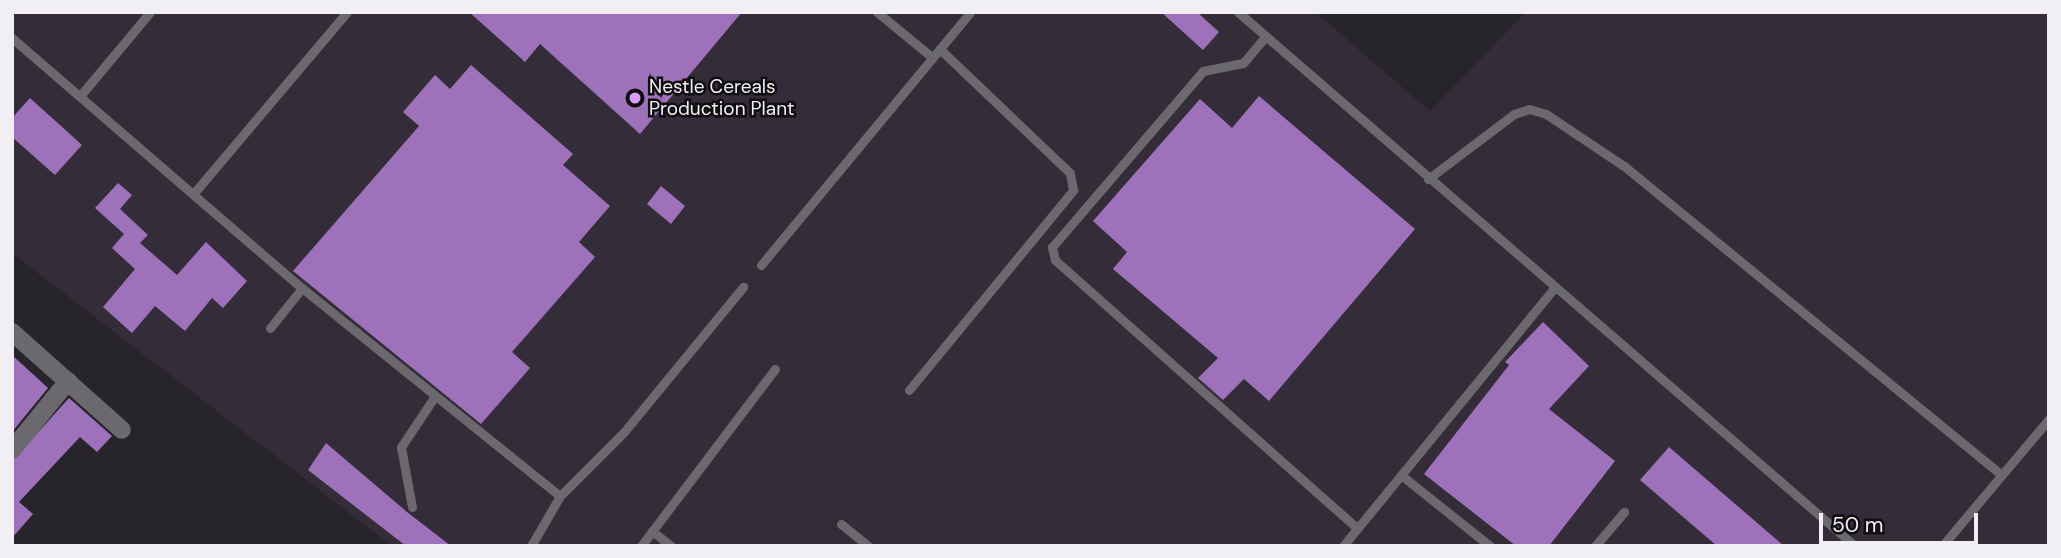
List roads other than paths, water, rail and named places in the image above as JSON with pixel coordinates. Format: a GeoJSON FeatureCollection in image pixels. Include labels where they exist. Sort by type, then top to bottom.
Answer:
{"type":"FeatureCollection","features":[{"type":"Feature","properties":{"kind":"street"},"geometry":{"type":"LineString","coordinates":[[12,332],[122,430]]}},
{"type":"Feature","properties":{"kind":"street"},"geometry":{"type":"LineString","coordinates":[[12,450],[68,381]]}},
{"type":"Feature","properties":{"kind":"lane"},"geometry":{"type":"LineString","coordinates":[[80,96],[150,12]]}},
{"type":"Feature","properties":{"kind":"lane"},"geometry":{"type":"LineString","coordinates":[[194,193],[347,12]]}},
{"type":"Feature","properties":{"kind":"lane"},"geometry":{"type":"LineString","coordinates":[[877,12],[933,58]]}},
{"type":"Feature","properties":{"kind":"lane"},"geometry":{"type":"LineString","coordinates":[[761,265],[970,12]]}},
{"type":"Feature","properties":{"kind":"lane"},"geometry":{"type":"LineString","coordinates":[[1238,12],[1855,546]]}},
{"type":"Feature","properties":{"kind":"lane"},"geometry":{"type":"LineString","coordinates":[[1265,37],[1237,66],[1203,71],[1052,247],[1055,260],[1357,528]]}},
{"type":"Feature","properties":{"kind":"lane"},"geometry":{"type":"LineString","coordinates":[[12,38],[302,288],[560,496]]}},
{"type":"Feature","properties":{"kind":"lane"},"geometry":{"type":"LineString","coordinates":[[909,390],[1073,190],[1070,173],[940,49]]}},
{"type":"Feature","properties":{"kind":"lane"},"geometry":{"type":"LineString","coordinates":[[1428,179],[1514,114],[1529,108],[1546,114],[1624,166],[2000,474]]}},
{"type":"Feature","properties":{"kind":"lane"},"geometry":{"type":"LineString","coordinates":[[531,546],[560,496],[624,432],[743,287]]}},
{"type":"Feature","properties":{"kind":"lane"},"geometry":{"type":"LineString","coordinates":[[271,328],[302,288]]}},
{"type":"Feature","properties":{"kind":"lane"},"geometry":{"type":"LineString","coordinates":[[1343,546],[1554,288]]}},
{"type":"Feature","properties":{"kind":"lane"},"geometry":{"type":"LineString","coordinates":[[641,546],[775,369]]}},
{"type":"Feature","properties":{"kind":"lane"},"geometry":{"type":"LineString","coordinates":[[412,507],[401,447],[435,396]]}},
{"type":"Feature","properties":{"kind":"lane"},"geometry":{"type":"LineString","coordinates":[[1942,546],[2049,419]]}},
{"type":"Feature","properties":{"kind":"lane"},"geometry":{"type":"LineString","coordinates":[[1401,475],[1490,546]]}},
{"type":"Feature","properties":{"kind":"lane"},"geometry":{"type":"LineString","coordinates":[[1595,546],[1624,512]]}},
{"type":"Feature","properties":{"kind":"lane"},"geometry":{"type":"LineString","coordinates":[[841,524],[868,546]]}},
{"type":"Feature","properties":{"kind":"lane"},"geometry":{"type":"LineString","coordinates":[[652,531],[671,546]]}},
{"type":"Feature","properties":{"kind":"place","name":"Nestle Cereals Production Plant"},"geometry":{"type":"Point","coordinates":[635,98]}}]}
